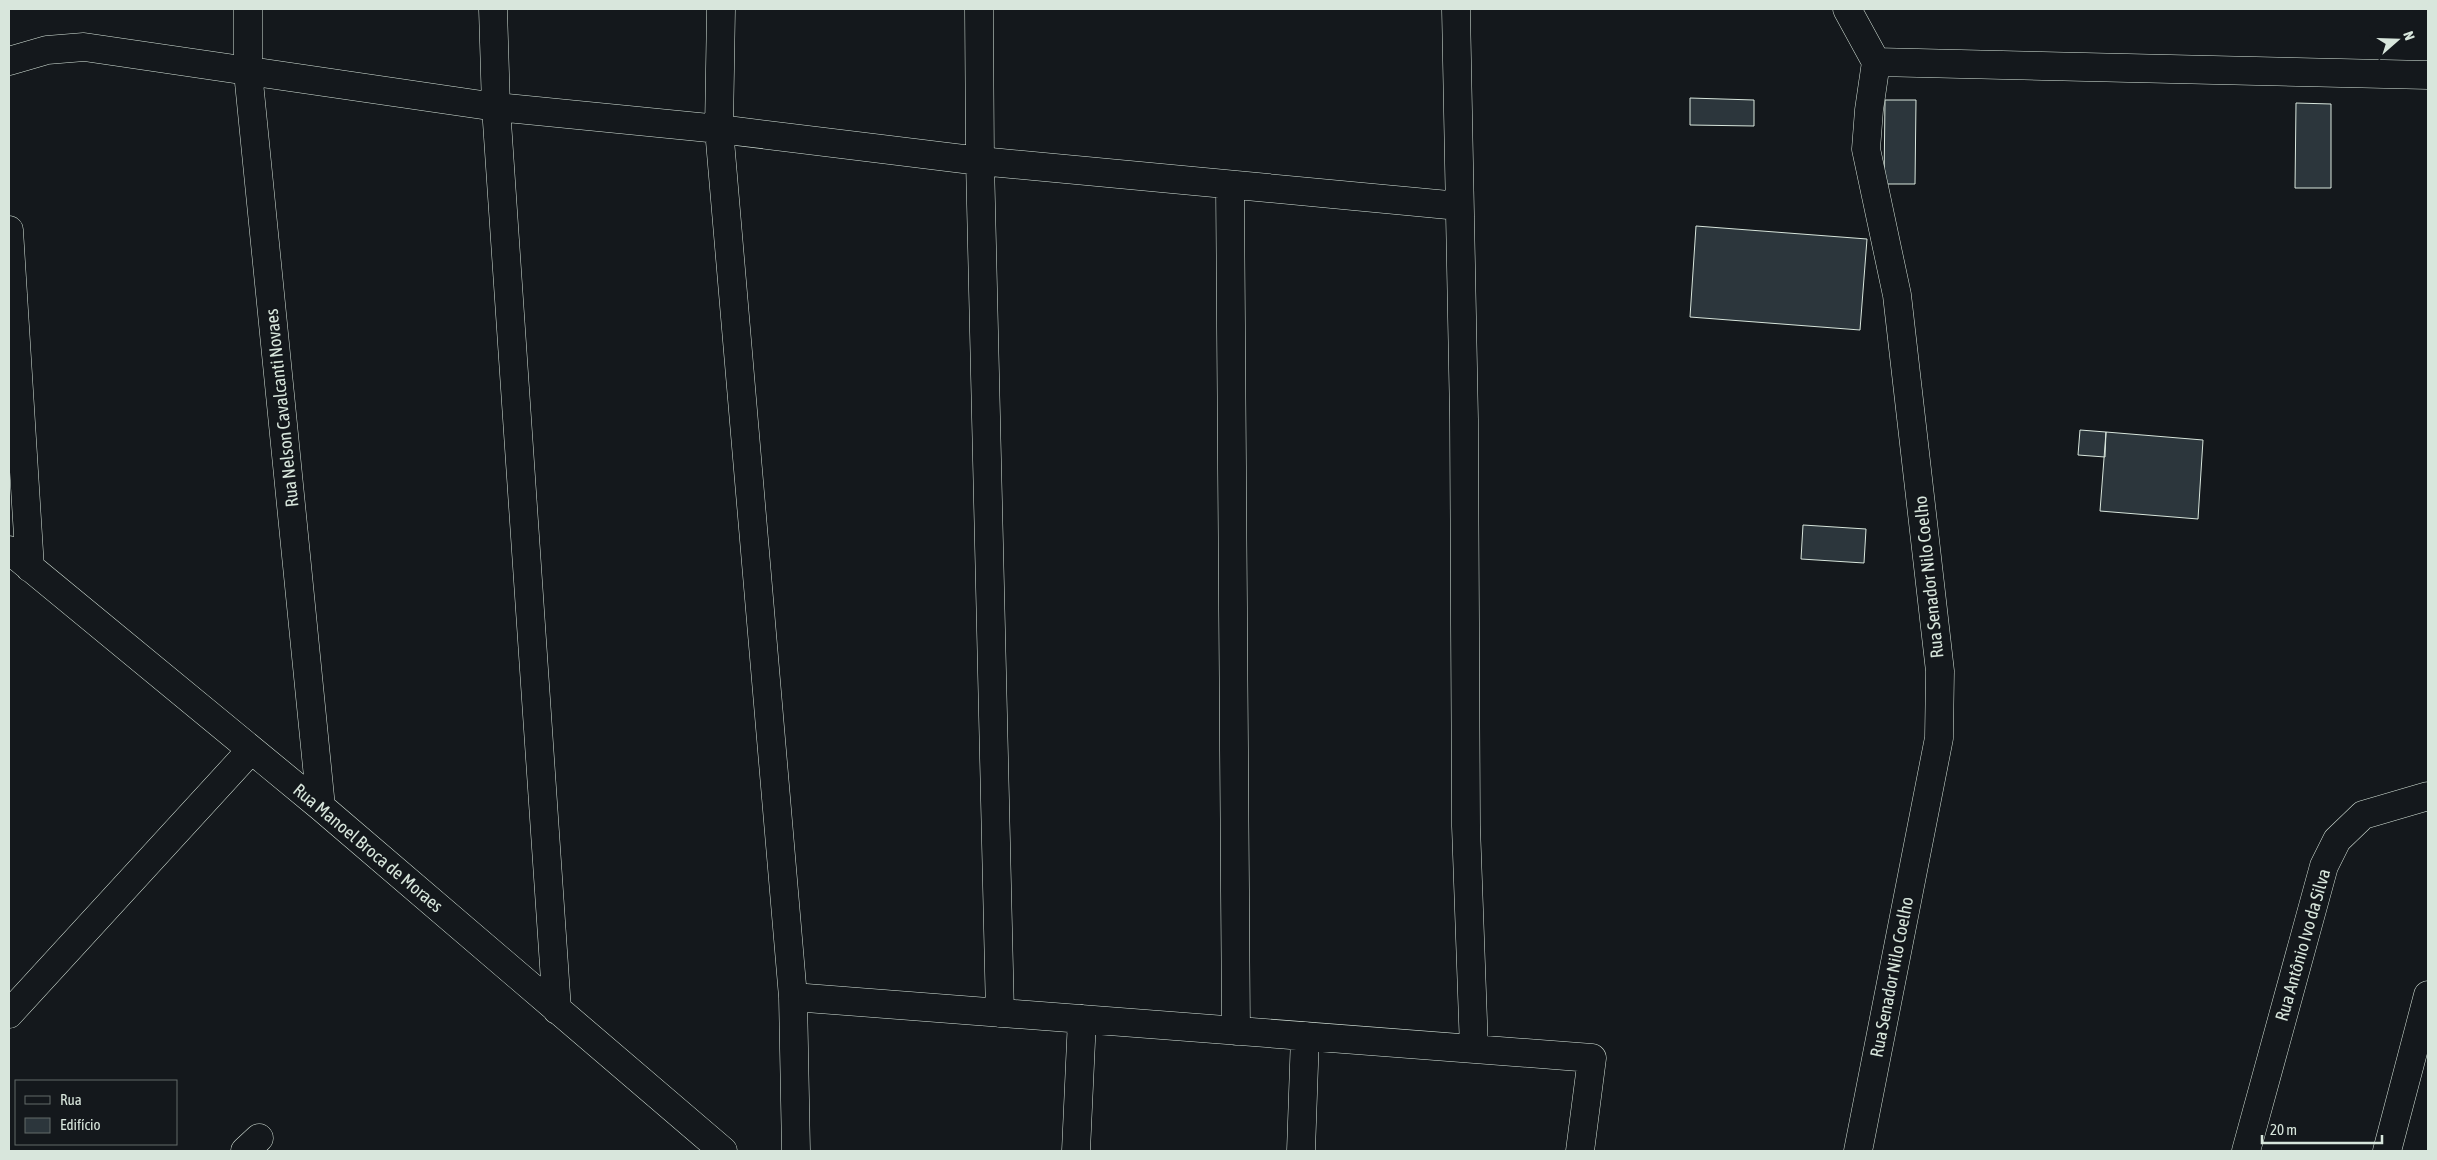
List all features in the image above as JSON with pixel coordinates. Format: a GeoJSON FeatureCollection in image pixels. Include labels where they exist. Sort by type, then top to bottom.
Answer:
{"type":"FeatureCollection","features":[{"type":"Feature","properties":{"kind":"street","name":"Rua Nelson Cavalcanti Novaes"},"geometry":{"type":"LineString","coordinates":[[248,9],[248,72],[321,807]]}},
{"type":"Feature","properties":{"kind":"street"},"geometry":{"type":"LineString","coordinates":[[493,9],[496,107],[557,1010]]}},
{"type":"Feature","properties":{"kind":"street"},"geometry":{"type":"LineString","coordinates":[[721,9],[719,130],[793,997],[796,1151]]}},
{"type":"Feature","properties":{"kind":"street"},"geometry":{"type":"LineString","coordinates":[[979,9],[980,161],[1000,1013]]}},
{"type":"Feature","properties":{"kind":"street"},"geometry":{"type":"LineString","coordinates":[[1456,9],[1464,428],[1466,826],[1474,1050]]}},
{"type":"Feature","properties":{"kind":"street"},"geometry":{"type":"LineString","coordinates":[[1846,9],[1876,62],[2428,75]]}},
{"type":"Feature","properties":{"kind":"street"},"geometry":{"type":"LineString","coordinates":[[9,61],[47,50],[84,46],[248,72],[496,107],[719,130],[980,161],[1230,186],[1459,206]]}},
{"type":"Feature","properties":{"kind":"street","name":"Rua Senador Nilo Coelho"},"geometry":{"type":"LineString","coordinates":[[1858,1151],[1939,738],[1940,671],[1897,294],[1866,149],[1876,62]]}},
{"type":"Feature","properties":{"kind":"street"},"geometry":{"type":"LineString","coordinates":[[1230,186],[1236,1031]]}},
{"type":"Feature","properties":{"kind":"street"},"geometry":{"type":"LineString","coordinates":[[9,230],[30,568]]}},
{"type":"Feature","properties":{"kind":"street","name":"Rua Manoel Broca de Moraes"},"geometry":{"type":"LineString","coordinates":[[9,550],[321,807],[716,1148]]}},
{"type":"Feature","properties":{"kind":"street"},"geometry":{"type":"LineString","coordinates":[[9,1014],[251,750]]}},
{"type":"Feature","properties":{"kind":"street","name":"Rua Antônio Ivo da Silva"},"geometry":{"type":"LineString","coordinates":[[2246,1151],[2324,866],[2337,840],[2363,815],[2428,796]]}},
{"type":"Feature","properties":{"kind":"street"},"geometry":{"type":"LineString","coordinates":[[2387,1151],[2428,995]]}},
{"type":"Feature","properties":{"kind":"street"},"geometry":{"type":"LineString","coordinates":[[793,997],[1592,1058],[1580,1151]]}},
{"type":"Feature","properties":{"kind":"street"},"geometry":{"type":"LineString","coordinates":[[1076,1151],[1082,1019]]}},
{"type":"Feature","properties":{"kind":"street"},"geometry":{"type":"LineString","coordinates":[[1301,1151],[1304,1036]]}},
{"type":"Feature","properties":{"kind":"building"},"geometry":{"type":"Polygon","coordinates":[[[1690,98],[1754,100],[1754,126],[1690,125],[1690,98]]]}},
{"type":"Feature","properties":{"kind":"building"},"geometry":{"type":"Polygon","coordinates":[[[1885,100],[1916,100],[1915,184],[1884,184],[1885,100]]]}},
{"type":"Feature","properties":{"kind":"building"},"geometry":{"type":"Polygon","coordinates":[[[2296,103],[2331,104],[2331,188],[2295,188],[2296,103]]]}},
{"type":"Feature","properties":{"kind":"building"},"geometry":{"type":"Polygon","coordinates":[[[1696,226],[1867,239],[1860,330],[1690,317],[1696,226]]]}},
{"type":"Feature","properties":{"kind":"building"},"geometry":{"type":"Polygon","coordinates":[[[2080,430],[2106,432],[2105,457],[2078,455],[2080,430]]]}},
{"type":"Feature","properties":{"kind":"building"},"geometry":{"type":"Polygon","coordinates":[[[2106,432],[2203,440],[2198,519],[2100,511],[2106,432]]]}},
{"type":"Feature","properties":{"kind":"building"},"geometry":{"type":"Polygon","coordinates":[[[1803,525],[1866,529],[1864,563],[1801,559],[1803,525]]]}}]}
